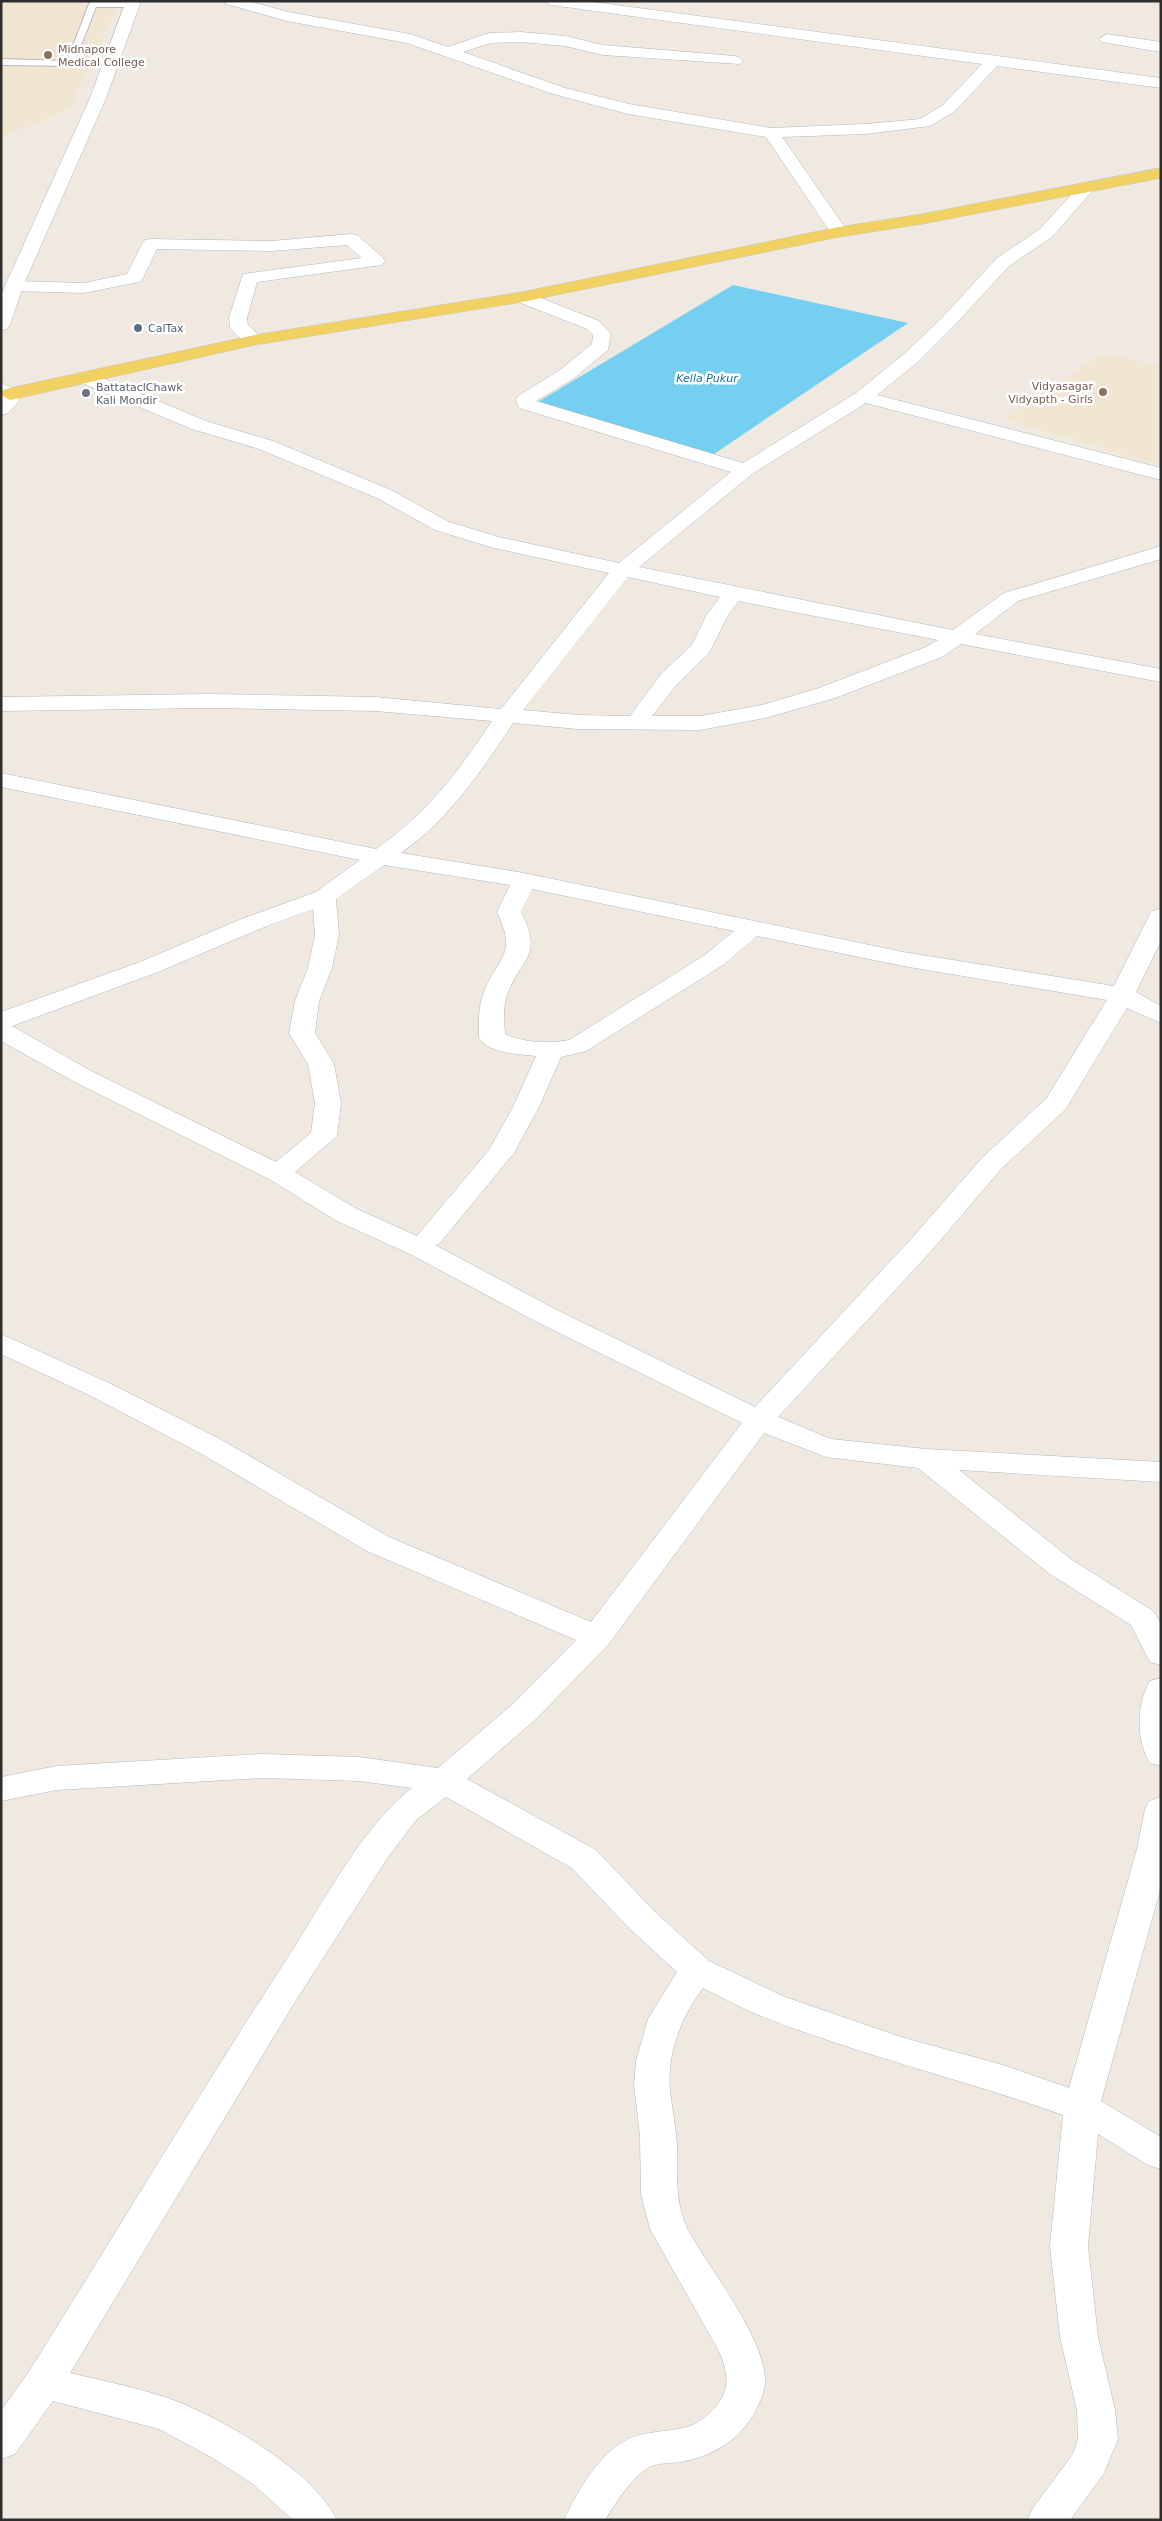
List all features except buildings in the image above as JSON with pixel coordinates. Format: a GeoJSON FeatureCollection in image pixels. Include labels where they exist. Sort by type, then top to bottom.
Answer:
{"type":"FeatureCollection","features":[{"type":"Feature","properties":{"kind":"main road"},"geometry":{"type":"LineString","coordinates":[[4,397],[84,377],[255,340],[522,297],[839,232],[1161,174]]}},
{"type":"Feature","properties":{"kind":"street"},"geometry":{"type":"LineString","coordinates":[[231,1],[287,16],[410,39],[447,54],[559,91],[628,109],[771,134],[866,129],[924,123],[949,108],[994,60]]}},
{"type":"Feature","properties":{"kind":"street"},"geometry":{"type":"LineString","coordinates":[[551,1],[1161,83]]}},
{"type":"Feature","properties":{"kind":"street"},"geometry":{"type":"LineString","coordinates":[[1,324],[14,286],[98,98],[134,3]]}},
{"type":"Feature","properties":{"kind":"street"},"geometry":{"type":"LineString","coordinates":[[447,54],[489,38],[522,37],[565,41],[603,50],[735,61]]}},
{"type":"Feature","properties":{"kind":"street"},"geometry":{"type":"LineString","coordinates":[[1106,38],[1161,47]]}},
{"type":"Feature","properties":{"kind":"street"},"geometry":{"type":"LineString","coordinates":[[771,134],[839,232]]}},
{"type":"Feature","properties":{"kind":"street"},"geometry":{"type":"LineString","coordinates":[[1,1021],[149,966],[253,922],[324,897],[407,838],[436,812],[472,768],[506,717],[622,571],[745,470],[863,397],[911,358],[947,323],[1003,262],[1046,233],[1086,188]]}},
{"type":"Feature","properties":{"kind":"street"},"geometry":{"type":"LineString","coordinates":[[14,286],[84,288],[134,278],[151,244],[272,246],[351,239],[376,261],[249,278],[238,318],[239,327],[255,340]]}},
{"type":"Feature","properties":{"kind":"street"},"geometry":{"type":"LineString","coordinates":[[522,297],[592,325],[602,334],[601,346],[567,374],[531,395],[525,400],[526,404],[534,408],[745,470]]}},
{"type":"Feature","properties":{"kind":"street"},"geometry":{"type":"LineString","coordinates":[[84,377],[190,421],[266,445],[384,494],[442,526],[494,542],[733,594],[1161,676]]}},
{"type":"Feature","properties":{"kind":"street"},"geometry":{"type":"LineString","coordinates":[[863,397],[1161,474]]}},
{"type":"Feature","properties":{"kind":"street"},"geometry":{"type":"LineString","coordinates":[[1,704],[208,701],[375,704],[506,717],[635,724],[700,723],[765,710],[827,693],[888,672],[934,652],[1011,597],[1161,552]]}},
{"type":"Feature","properties":{"kind":"street"},"geometry":{"type":"LineString","coordinates":[[635,724],[670,678],[701,648],[717,616],[733,594]]}},
{"type":"Feature","properties":{"kind":"street"},"geometry":{"type":"LineString","coordinates":[[1,780],[379,857],[524,880],[903,958],[1122,995],[1161,1016]]}},
{"type":"Feature","properties":{"kind":"street"},"geometry":{"type":"LineString","coordinates":[[524,880],[509,912],[516,925],[520,949],[496,992],[492,1038],[506,1044],[551,1051],[578,1046],[714,960],[752,928]]}},
{"type":"Feature","properties":{"kind":"street"},"geometry":{"type":"LineString","coordinates":[[278,1173],[324,1136],[328,1103],[321,1064],[302,1033],[307,1001],[320,968],[327,935],[324,897]]}},
{"type":"Feature","properties":{"kind":"street"},"geometry":{"type":"LineString","coordinates":[[1,2442],[44,2382],[281,1996],[376,1848],[404,1812],[444,1782],[525,1711],[597,1638],[759,1420],[922,1244],[992,1164],[1056,1104],[1154,943],[1161,916]]}},
{"type":"Feature","properties":{"kind":"street"},"geometry":{"type":"LineString","coordinates":[[1,1030],[82,1076],[278,1173],[347,1215],[420,1248],[545,1315],[759,1420],[826,1448],[926,1459],[1161,1472]]}},
{"type":"Feature","properties":{"kind":"street"},"geometry":{"type":"LineString","coordinates":[[429,1238],[501,1153],[526,1107],[551,1051]]}},
{"type":"Feature","properties":{"kind":"street"},"geometry":{"type":"LineString","coordinates":[[1,1343],[99,1389],[210,1446],[378,1544],[597,1638]]}},
{"type":"Feature","properties":{"kind":"street"},"geometry":{"type":"LineString","coordinates":[[926,1459],[1061,1567],[1142,1618],[1159,1646],[1161,1654]]}},
{"type":"Feature","properties":{"kind":"street"},"geometry":{"type":"LineString","coordinates":[[1161,1688],[1155,1718],[1156,1740],[1161,1755]]}},
{"type":"Feature","properties":{"kind":"street"},"geometry":{"type":"LineString","coordinates":[[1,1789],[57,1778],[262,1766],[359,1769],[444,1782],[584,1859],[642,1920],[697,1970],[773,2006],[896,2049],[1003,2079],[1082,2107],[1161,2154]]}},
{"type":"Feature","properties":{"kind":"street"},"geometry":{"type":"LineString","coordinates":[[1047,2520],[1088,2463],[1098,2439],[1096,2410],[1079,2337],[1069,2246],[1082,2107],[1108,2008],[1134,1924],[1154,1849],[1161,1809]]}},
{"type":"Feature","properties":{"kind":"street"},"geometry":{"type":"LineString","coordinates":[[584,2520],[597,2496],[635,2455],[655,2447],[685,2444],[712,2436],[739,2406],[746,2384],[743,2359],[732,2335],[669,2228],[658,2196],[658,2137],[652,2076],[658,2034],[675,2000],[697,1970]]}},
{"type":"Feature","properties":{"kind":"street"},"geometry":{"type":"LineString","coordinates":[[44,2382],[168,2415],[225,2445],[266,2472],[305,2504],[317,2520]]}},
{"type":"Feature","properties":{"kind":"lane"},"geometry":{"type":"LineString","coordinates":[[1,62],[70,64],[92,4],[134,3]]}},
{"type":"Feature","properties":{"kind":"shaded area","name":"Midnapore Medical College"},"geometry":{"type":"Polygon","coordinates":[[[1,1],[120,1],[70,108],[1,138],[1,1]]]}},
{"type":"Feature","properties":{"kind":"shaded area","name":"Vidyasagar Vidyapth - Girls"},"geometry":{"type":"Polygon","coordinates":[[[1101,354],[1161,365],[1161,465],[1005,419],[1101,354]]]}},
{"type":"Feature","properties":{"kind":"water","name":"Kella Pukur"},"geometry":{"type":"Polygon","coordinates":[[[733,285],[908,323],[714,454],[536,403],[733,285]]]}},
{"type":"Feature","properties":{"kind":"place","name":"Midnapore Medical College"},"geometry":{"type":"Point","coordinates":[48,55]}},
{"type":"Feature","properties":{"kind":"place","name":"CalTax"},"geometry":{"type":"Point","coordinates":[138,328]}},
{"type":"Feature","properties":{"kind":"place","name":"Vidyasagar Vidyapth - Girls"},"geometry":{"type":"Point","coordinates":[1103,392]}},
{"type":"Feature","properties":{"kind":"place","name":"BattataclChawk Kali Mondir"},"geometry":{"type":"Point","coordinates":[86,393]}}]}
